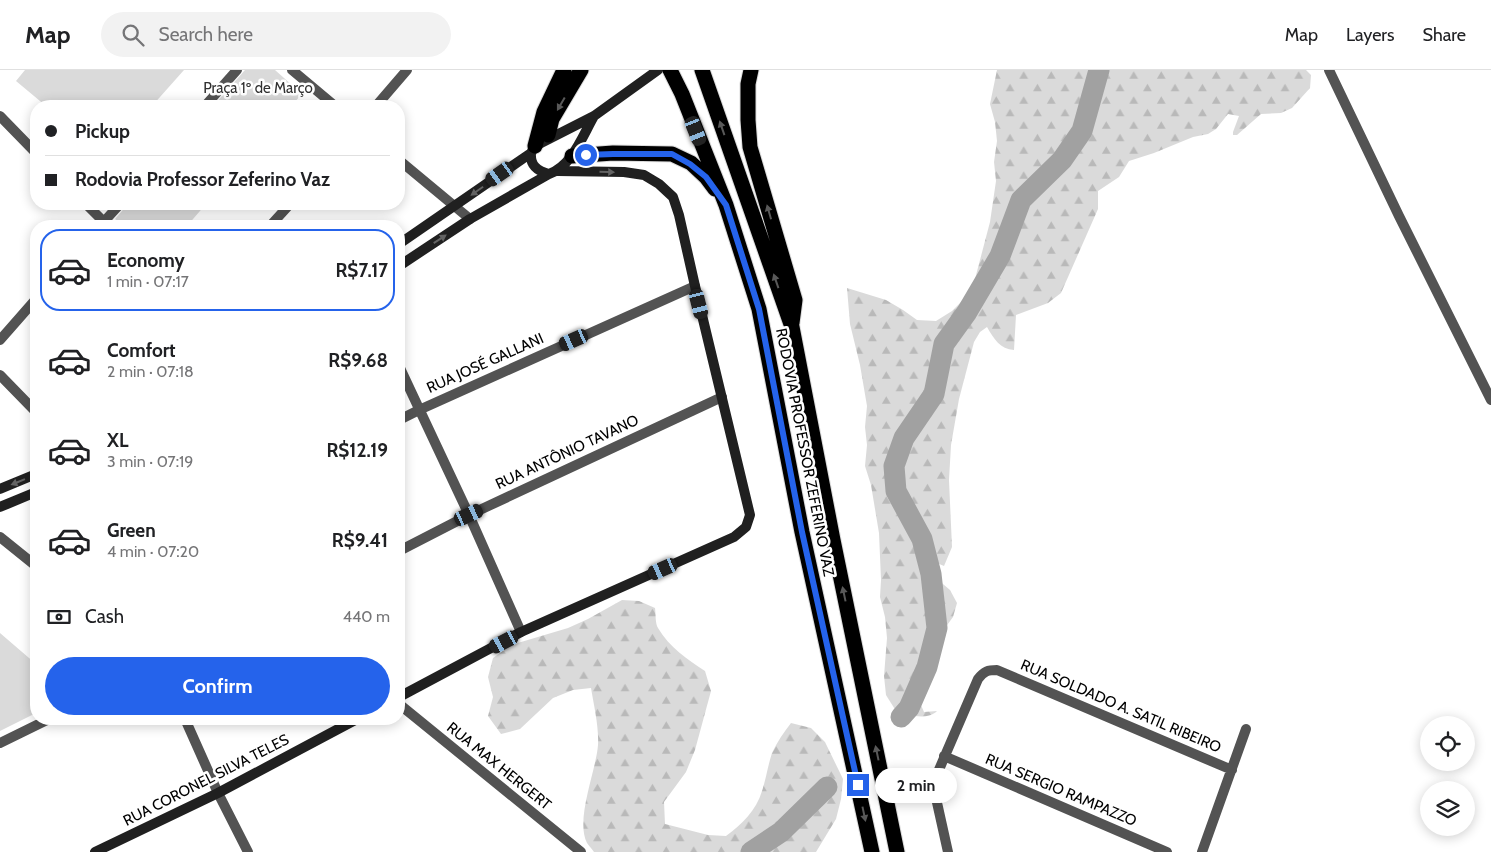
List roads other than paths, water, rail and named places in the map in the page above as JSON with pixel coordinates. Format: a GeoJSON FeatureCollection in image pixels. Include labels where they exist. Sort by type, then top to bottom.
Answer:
{"type":"FeatureCollection","features":[{"type":"Feature","properties":{"kind":"highway"},"geometry":{"type":"LineString","coordinates":[[538,146],[544,112],[564,70]]}},
{"type":"Feature","properties":{"kind":"highway"},"geometry":{"type":"LineString","coordinates":[[538,146],[581,70]]}},
{"type":"Feature","properties":{"kind":"highway","name":"RODOVIA PROFESSOR ZEFERINO VAZ"},"geometry":{"type":"LineString","coordinates":[[670,70],[682,94],[726,205],[759,309],[802,532],[872,852]]}},
{"type":"Feature","properties":{"kind":"highway","name":"RODOVIA PROFESSOR ZEFERINO VAZ"},"geometry":{"type":"LineString","coordinates":[[702,70],[792,327],[833,540],[897,852]]}},
{"type":"Feature","properties":{"kind":"highway"},"geometry":{"type":"LineString","coordinates":[[751,70],[748,84],[750,147],[795,300],[792,327]]}},
{"type":"Feature","properties":{"kind":"highway"},"geometry":{"type":"LineString","coordinates":[[572,156],[672,154],[690,164],[706,177],[726,205]]}},
{"type":"Feature","properties":{"kind":"street"},"geometry":{"type":"LineString","coordinates":[[210,100],[237,70]]}},
{"type":"Feature","properties":{"kind":"street"},"geometry":{"type":"LineString","coordinates":[[292,70],[328,100]]}},
{"type":"Feature","properties":{"kind":"street"},"geometry":{"type":"LineString","coordinates":[[381,100],[407,70]]}},
{"type":"Feature","properties":{"kind":"street"},"geometry":{"type":"LineString","coordinates":[[405,240],[455,207],[538,146],[594,116],[658,70]]}},
{"type":"Feature","properties":{"kind":"street"},"geometry":{"type":"LineString","coordinates":[[1329,70],[1399,216],[1491,400]]}},
{"type":"Feature","properties":{"kind":"street"},"geometry":{"type":"LineString","coordinates":[[0,116],[30,147]]}},
{"type":"Feature","properties":{"kind":"street"},"geometry":{"type":"LineString","coordinates":[[405,262],[470,219],[554,172],[572,156],[594,116]]}},
{"type":"Feature","properties":{"kind":"street"},"geometry":{"type":"LineString","coordinates":[[405,694],[521,632],[734,537],[746,527],[750,515],[694,286],[679,215],[673,197],[659,184],[644,176],[624,172],[554,172],[537,169],[531,162],[538,146]]}},
{"type":"Feature","properties":{"kind":"street"},"geometry":{"type":"LineString","coordinates":[[405,165],[470,219]]}},
{"type":"Feature","properties":{"kind":"street"},"geometry":{"type":"LineString","coordinates":[[91,210],[100,220]]}},
{"type":"Feature","properties":{"kind":"street"},"geometry":{"type":"LineString","coordinates":[[108,220],[115,210]]}},
{"type":"Feature","properties":{"kind":"street"},"geometry":{"type":"LineString","coordinates":[[275,220],[285,210]]}},
{"type":"Feature","properties":{"kind":"street","name":"RUA JOSÉ GALLANI"},"geometry":{"type":"LineString","coordinates":[[405,417],[694,286]]}},
{"type":"Feature","properties":{"kind":"street"},"geometry":{"type":"LineString","coordinates":[[0,340],[30,306]]}},
{"type":"Feature","properties":{"kind":"street"},"geometry":{"type":"LineString","coordinates":[[0,375],[30,406]]}},
{"type":"Feature","properties":{"kind":"street"},"geometry":{"type":"LineString","coordinates":[[405,380],[469,515],[521,632]]}},
{"type":"Feature","properties":{"kind":"street","name":"RUA ANTÔNIO TAVANO"},"geometry":{"type":"LineString","coordinates":[[405,548],[469,515],[722,397]]}},
{"type":"Feature","properties":{"kind":"street"},"geometry":{"type":"LineString","coordinates":[[0,489],[30,476]]}},
{"type":"Feature","properties":{"kind":"street"},"geometry":{"type":"LineString","coordinates":[[0,507],[30,494]]}},
{"type":"Feature","properties":{"kind":"street"},"geometry":{"type":"LineString","coordinates":[[0,537],[30,561]]}},
{"type":"Feature","properties":{"kind":"street","name":"RUA SOLDADO A. SATIL RIBEIRO"},"geometry":{"type":"LineString","coordinates":[[944,756],[978,679],[983,672],[997,670],[1232,770]]}},
{"type":"Feature","properties":{"kind":"street","name":"RUA MAX HERGERT"},"geometry":{"type":"LineString","coordinates":[[405,709],[581,852]]}},
{"type":"Feature","properties":{"kind":"street"},"geometry":{"type":"LineString","coordinates":[[0,743],[37,725]]}},
{"type":"Feature","properties":{"kind":"street"},"geometry":{"type":"LineString","coordinates":[[188,725],[218,793],[248,852]]}},
{"type":"Feature","properties":{"kind":"street","name":"RUA CORONEL SILVA TELES"},"geometry":{"type":"LineString","coordinates":[[95,852],[218,793],[346,725]]}},
{"type":"Feature","properties":{"kind":"street"},"geometry":{"type":"LineString","coordinates":[[1202,852],[1246,729]]}},
{"type":"Feature","properties":{"kind":"street"},"geometry":{"type":"LineString","coordinates":[[944,756],[937,772],[934,789],[948,852]]}},
{"type":"Feature","properties":{"kind":"street","name":"RUA SERGIO RAMPAZZO"},"geometry":{"type":"LineString","coordinates":[[944,756],[1168,852]]}},
{"type":"Feature","properties":{"kind":"waterway"},"geometry":{"type":"LineString","coordinates":[[901,717],[909,708],[927,667],[937,628],[931,574],[922,539],[896,491],[894,466],[904,438],[934,394],[944,344],[967,312],[1000,256],[1021,200],[1062,160],[1082,131],[1099,70]]}},
{"type":"Feature","properties":{"kind":"waterway"},"geometry":{"type":"LineString","coordinates":[[751,852],[781,832],[827,787]]}},
{"type":"Feature","properties":{"kind":"park label","name":"Praça 1º de Março"},"geometry":{"type":"Point","coordinates":[258,88]}}]}
